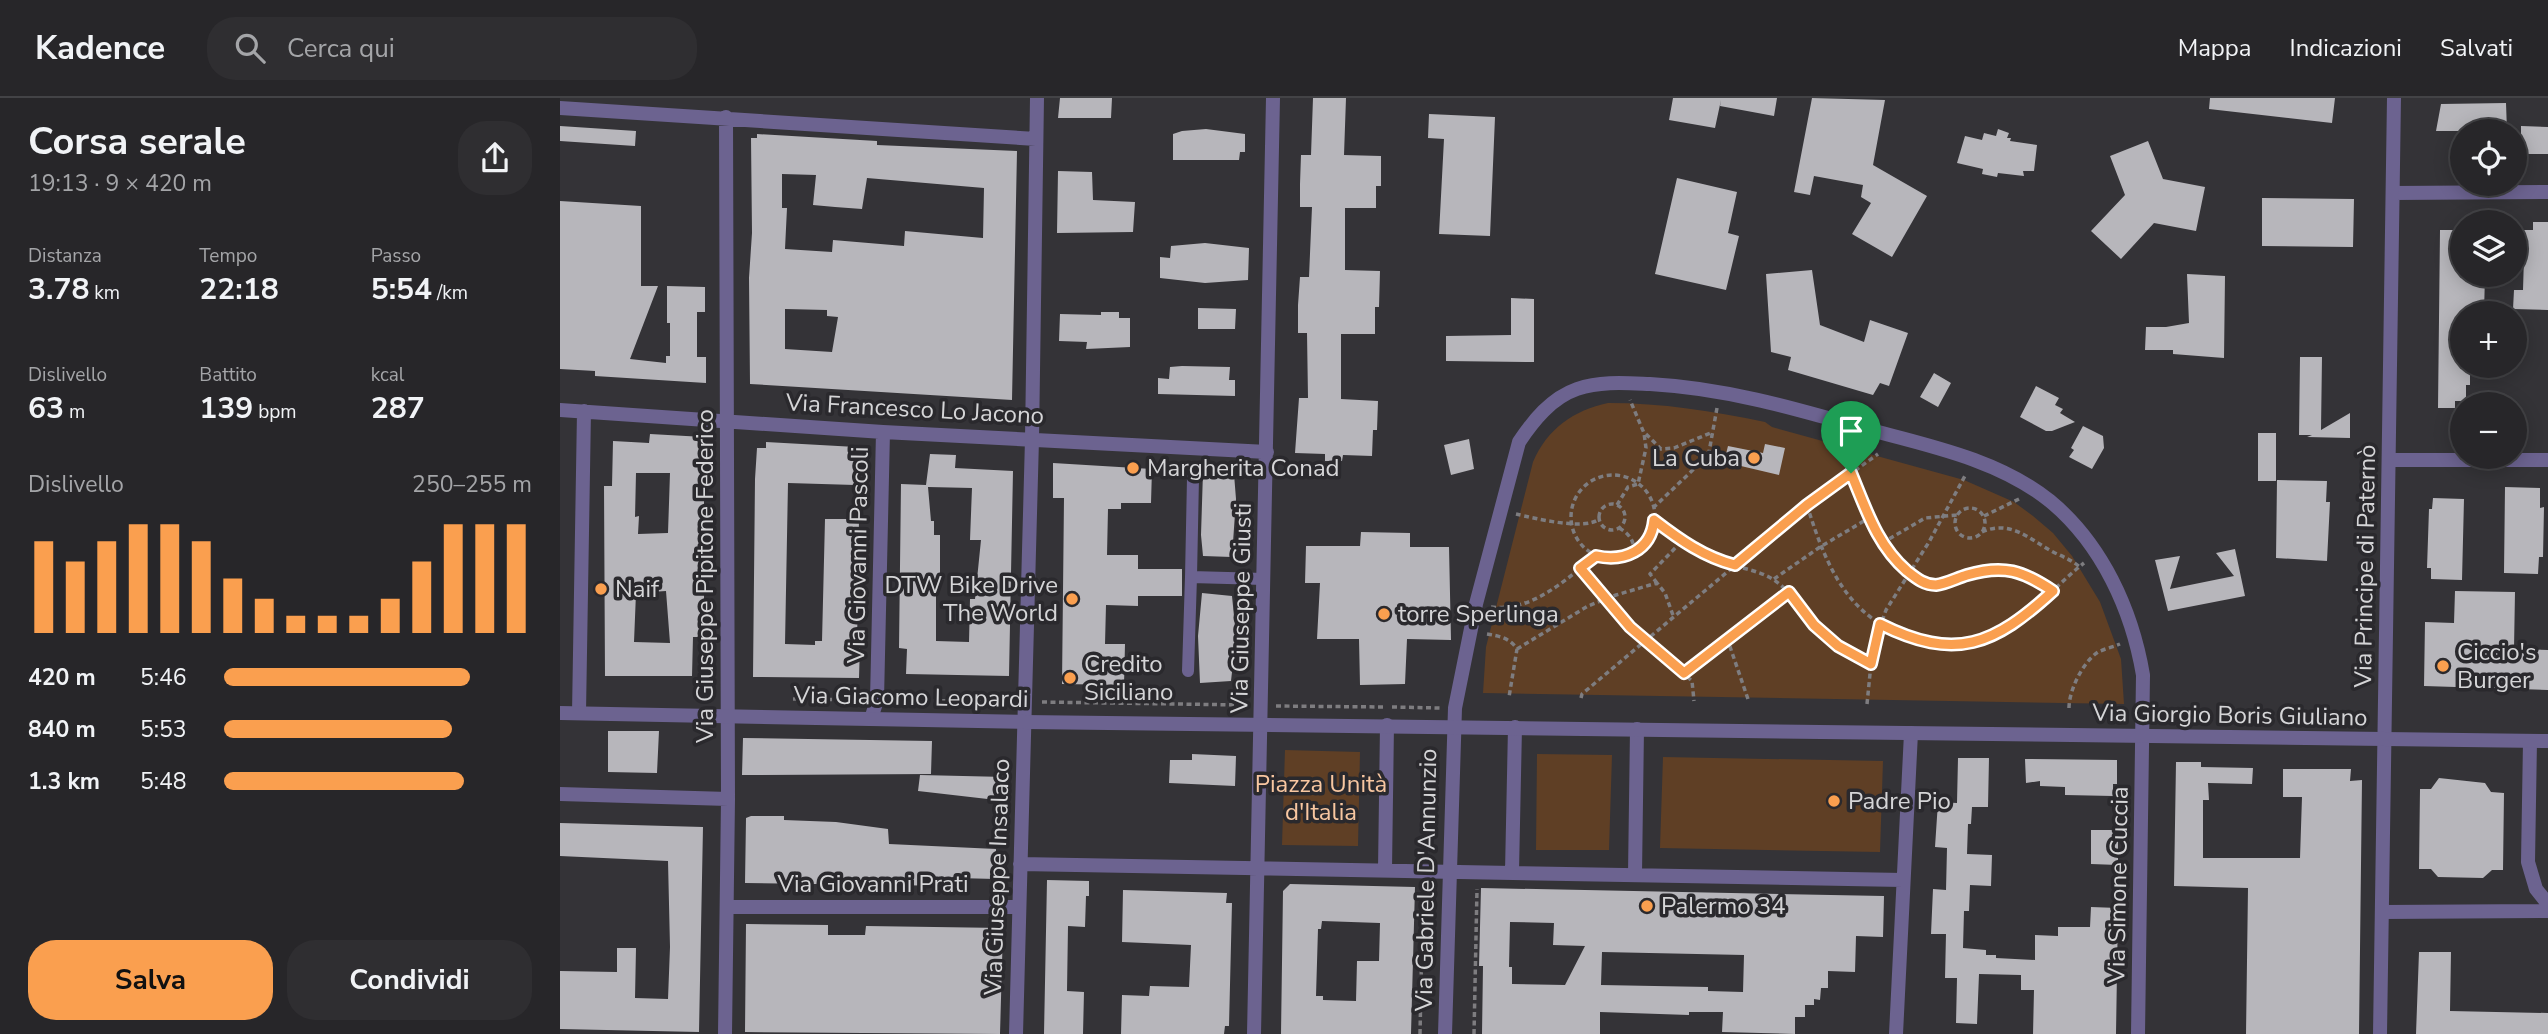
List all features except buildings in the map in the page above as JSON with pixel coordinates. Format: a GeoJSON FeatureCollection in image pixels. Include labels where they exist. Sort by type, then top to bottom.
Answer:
{"type":"FeatureCollection","features":[{"type":"Feature","properties":{"kind":"street","name":"Via Giuseppe Insalaco"},"geometry":{"type":"LineString","coordinates":[[1016,1034],[1032,439],[1037,98]]}},
{"type":"Feature","properties":{"kind":"street","name":"Via Giuseppe Giusti"},"geometry":{"type":"LineString","coordinates":[[1254,1034],[1273,98]]}},
{"type":"Feature","properties":{"kind":"street","name":"Via Principe di Paternò"},"geometry":{"type":"LineString","coordinates":[[2381,1034],[2394,98]]}},
{"type":"Feature","properties":{"kind":"street"},"geometry":{"type":"LineString","coordinates":[[560,108],[655,105],[726,117],[1036,139]]}},
{"type":"Feature","properties":{"kind":"street","name":"Via Giuseppe Pipitone Federico"},"geometry":{"type":"LineString","coordinates":[[725,1034],[728,799],[726,117]]}},
{"type":"Feature","properties":{"kind":"street"},"geometry":{"type":"LineString","coordinates":[[2393,193],[2548,192]]}},
{"type":"Feature","properties":{"kind":"street","name":"Via Gabriele D'Annunzio"},"geometry":{"type":"LineString","coordinates":[[1446,1034],[1453,726],[1469,633],[1519,442],[1544,411],[1556,400],[1574,390],[1608,383],[1631,383],[1701,389],[1772,402],[1964,458],[1993,468],[2031,488],[2057,508],[2080,532],[2121,598],[2132,625],[2143,676],[2143,736]]}},
{"type":"Feature","properties":{"kind":"street","name":"Via Francesco Lo Jacono"},"geometry":{"type":"LineString","coordinates":[[560,410],[883,432],[1267,452]]}},
{"type":"Feature","properties":{"kind":"street"},"geometry":{"type":"LineString","coordinates":[[579,713],[584,411]]}},
{"type":"Feature","properties":{"kind":"street","name":"Via Giovanni Pascoli"},"geometry":{"type":"LineString","coordinates":[[871,719],[877,700],[883,432]]}},
{"type":"Feature","properties":{"kind":"street"},"geometry":{"type":"LineString","coordinates":[[2390,460],[2548,460]]}},
{"type":"Feature","properties":{"kind":"street","name":"Via Giacomo Leopardi"},"geometry":{"type":"LineString","coordinates":[[560,713],[1261,724]]}},
{"type":"Feature","properties":{"kind":"street"},"geometry":{"type":"LineString","coordinates":[[1261,724],[1911,733],[1896,1034]]}},
{"type":"Feature","properties":{"kind":"street"},"geometry":{"type":"LineString","coordinates":[[1385,870],[1387,725]]}},
{"type":"Feature","properties":{"kind":"street"},"geometry":{"type":"LineString","coordinates":[[1512,872],[1516,727]]}},
{"type":"Feature","properties":{"kind":"street"},"geometry":{"type":"LineString","coordinates":[[1635,874],[1637,729]]}},
{"type":"Feature","properties":{"kind":"street","name":"Via Giorgio Boris Giuliano"},"geometry":{"type":"LineString","coordinates":[[1911,733],[2548,741]]}},
{"type":"Feature","properties":{"kind":"street","name":"Via Simone Cuccia"},"geometry":{"type":"LineString","coordinates":[[2138,1034],[2143,736]]}},
{"type":"Feature","properties":{"kind":"street"},"geometry":{"type":"LineString","coordinates":[[2530,741],[2528,862],[2536,889],[2548,904]]}},
{"type":"Feature","properties":{"kind":"street"},"geometry":{"type":"LineString","coordinates":[[560,794],[728,799]]}},
{"type":"Feature","properties":{"kind":"street"},"geometry":{"type":"LineString","coordinates":[[1020,864],[1903,880]]}},
{"type":"Feature","properties":{"kind":"street","name":"Via Giovanni Prati"},"geometry":{"type":"LineString","coordinates":[[727,907],[1019,907]]}},
{"type":"Feature","properties":{"kind":"street"},"geometry":{"type":"LineString","coordinates":[[2383,912],[2548,911]]}},
{"type":"Feature","properties":{"kind":"lane"},"geometry":{"type":"LineString","coordinates":[[1188,671],[1193,478]]}},
{"type":"Feature","properties":{"kind":"lane"},"geometry":{"type":"LineString","coordinates":[[1191,577],[1264,579]]}},
{"type":"Feature","properties":{"kind":"path"},"geometry":{"type":"LineString","coordinates":[[1630,398],[1644,433],[1646,448],[1638,484]]}},
{"type":"Feature","properties":{"kind":"path"},"geometry":{"type":"LineString","coordinates":[[1654,508],[1709,452],[1717,406]]}},
{"type":"Feature","properties":{"kind":"path"},"geometry":{"type":"LineString","coordinates":[[1644,433],[1661,449],[1674,449],[1713,432]]}},
{"type":"Feature","properties":{"kind":"path"},"geometry":{"type":"LineString","coordinates":[[1581,698],[1807,505],[1878,454]]}},
{"type":"Feature","properties":{"kind":"path"},"geometry":{"type":"LineString","coordinates":[[1851,473],[1881,543],[1910,573],[1926,583],[1934,585],[1976,572],[2013,570],[2053,591]]}},
{"type":"Feature","properties":{"kind":"path"},"geometry":{"type":"LineString","coordinates":[[1867,704],[1871,664],[1880,624],[1966,474]]}},
{"type":"Feature","properties":{"kind":"path"},"geometry":{"type":"LineString","coordinates":[[1608,475],[1622,476],[1638,484],[1652,500],[1654,508],[1654,528],[1647,541],[1624,558],[1596,556],[1584,548],[1572,523],[1576,496],[1584,486],[1608,475]]}},
{"type":"Feature","properties":{"kind":"path"},"geometry":{"type":"LineString","coordinates":[[1617,505],[1628,487],[1638,484]]}},
{"type":"Feature","properties":{"kind":"path"},"geometry":{"type":"LineString","coordinates":[[1984,516],[2019,499]]}},
{"type":"Feature","properties":{"kind":"path"},"geometry":{"type":"LineString","coordinates":[[1619,528],[1625,518],[1623,510],[1617,505],[1605,506],[1599,519],[1606,529],[1619,528],[1631,538],[1634,544],[1633,553]]}},
{"type":"Feature","properties":{"kind":"path"},"geometry":{"type":"LineString","coordinates":[[1807,505],[1820,547],[1833,575],[1851,600],[1880,624],[1917,639],[1953,645],[1970,644],[2002,632],[2080,567],[2070,558],[2055,553],[2016,530],[2002,527],[1973,538],[1963,537],[1954,525],[1956,515]]}},
{"type":"Feature","properties":{"kind":"path"},"geometry":{"type":"LineString","coordinates":[[1881,543],[1925,518],[1956,515],[1964,509],[1973,508],[1984,516],[1982,533]]}},
{"type":"Feature","properties":{"kind":"path"},"geometry":{"type":"LineString","coordinates":[[1512,514],[1588,524],[1599,519]]}},
{"type":"Feature","properties":{"kind":"path"},"geometry":{"type":"LineString","coordinates":[[1773,580],[1820,547],[1869,518]]}},
{"type":"Feature","properties":{"kind":"path"},"geometry":{"type":"LineString","coordinates":[[1654,520],[1682,541],[1720,561],[1773,580],[1789,592],[1814,625],[1838,646],[1871,664]]}},
{"type":"Feature","properties":{"kind":"path"},"geometry":{"type":"LineString","coordinates":[[1674,618],[1665,593],[1650,574],[1682,541]]}},
{"type":"Feature","properties":{"kind":"path"},"geometry":{"type":"LineString","coordinates":[[1488,607],[1508,607],[1533,601],[1596,556]]}},
{"type":"Feature","properties":{"kind":"path"},"geometry":{"type":"LineString","coordinates":[[1580,568],[1646,642],[1692,681],[1694,701]]}},
{"type":"Feature","properties":{"kind":"path"},"geometry":{"type":"LineString","coordinates":[[1517,649],[1588,606],[1657,583]]}},
{"type":"Feature","properties":{"kind":"path"},"geometry":{"type":"LineString","coordinates":[[1684,673],[1789,592]]}},
{"type":"Feature","properties":{"kind":"path"},"geometry":{"type":"LineString","coordinates":[[1481,633],[1500,636],[1517,649],[1509,697]]}},
{"type":"Feature","properties":{"kind":"path"},"geometry":{"type":"LineString","coordinates":[[1727,639],[1749,702]]}},
{"type":"Feature","properties":{"kind":"path"},"geometry":{"type":"LineString","coordinates":[[2068,708],[2082,669],[2098,653],[2122,643]]}},
{"type":"Feature","properties":{"kind":"path"},"geometry":{"type":"LineString","coordinates":[[782,699],[1247,706]]}},
{"type":"Feature","properties":{"kind":"path"},"geometry":{"type":"LineString","coordinates":[[1420,1034],[1423,870]]}},
{"type":"Feature","properties":{"kind":"path"},"geometry":{"type":"LineString","coordinates":[[1474,1034],[1478,871]]}},
{"type":"Feature","properties":{"kind":"green space"},"geometry":{"type":"Polygon","coordinates":[[[1608,403],[1687,408],[1765,422],[1772,427],[1964,480],[2014,502],[2053,533],[2072,556],[2100,602],[2121,659],[2124,704],[1483,693],[1486,647],[1533,462],[1546,440],[1563,423],[1584,411],[1608,403]]]}},
{"type":"Feature","properties":{"kind":"green space","name":"Piazza Unità d'Italia"},"geometry":{"type":"Polygon","coordinates":[[[1285,750],[1360,752],[1358,846],[1282,845],[1285,750]]]}},
{"type":"Feature","properties":{"kind":"green space"},"geometry":{"type":"Polygon","coordinates":[[[1537,754],[1612,755],[1609,850],[1536,850],[1537,754]]]}},
{"type":"Feature","properties":{"kind":"green space"},"geometry":{"type":"Polygon","coordinates":[[[1663,757],[1883,761],[1880,852],[1660,848],[1663,757]]]}},
{"type":"Feature","properties":{"kind":"place","name":"La Cuba"},"geometry":{"type":"Point","coordinates":[1754,458]}},
{"type":"Feature","properties":{"kind":"place","name":"Margherita Conad"},"geometry":{"type":"Point","coordinates":[1133,468]}},
{"type":"Feature","properties":{"kind":"place","name":"Naif"},"geometry":{"type":"Point","coordinates":[601,589]}},
{"type":"Feature","properties":{"kind":"place","name":"DTW Bike Drive The World"},"geometry":{"type":"Point","coordinates":[1072,599]}},
{"type":"Feature","properties":{"kind":"place","name":"torre Sperlinga"},"geometry":{"type":"Point","coordinates":[1384,614]}},
{"type":"Feature","properties":{"kind":"place","name":"Ciccio's Burger"},"geometry":{"type":"Point","coordinates":[2443,666]}},
{"type":"Feature","properties":{"kind":"place","name":"Credito Siciliano"},"geometry":{"type":"Point","coordinates":[1070,678]}},
{"type":"Feature","properties":{"kind":"place","name":"Padre Pio"},"geometry":{"type":"Point","coordinates":[1834,801]}},
{"type":"Feature","properties":{"kind":"place","name":"Palermo 34"},"geometry":{"type":"Point","coordinates":[1647,906]}},
{"type":"Feature","properties":{"kind":"route"},"geometry":{"type":"LineString","coordinates":[[1851,473],[1881,543],[1918,579],[1934,585],[1976,572],[2002,569],[2027,575],[2053,591],[2002,632],[1970,644],[1953,645],[1917,639],[1880,624],[1871,664],[1838,646],[1814,625],[1789,592],[1684,673],[1630,627],[1580,568],[1596,556],[1624,558],[1637,552],[1654,528],[1654,520],[1686,545],[1735,565],[1807,505],[1851,473]]}}]}
